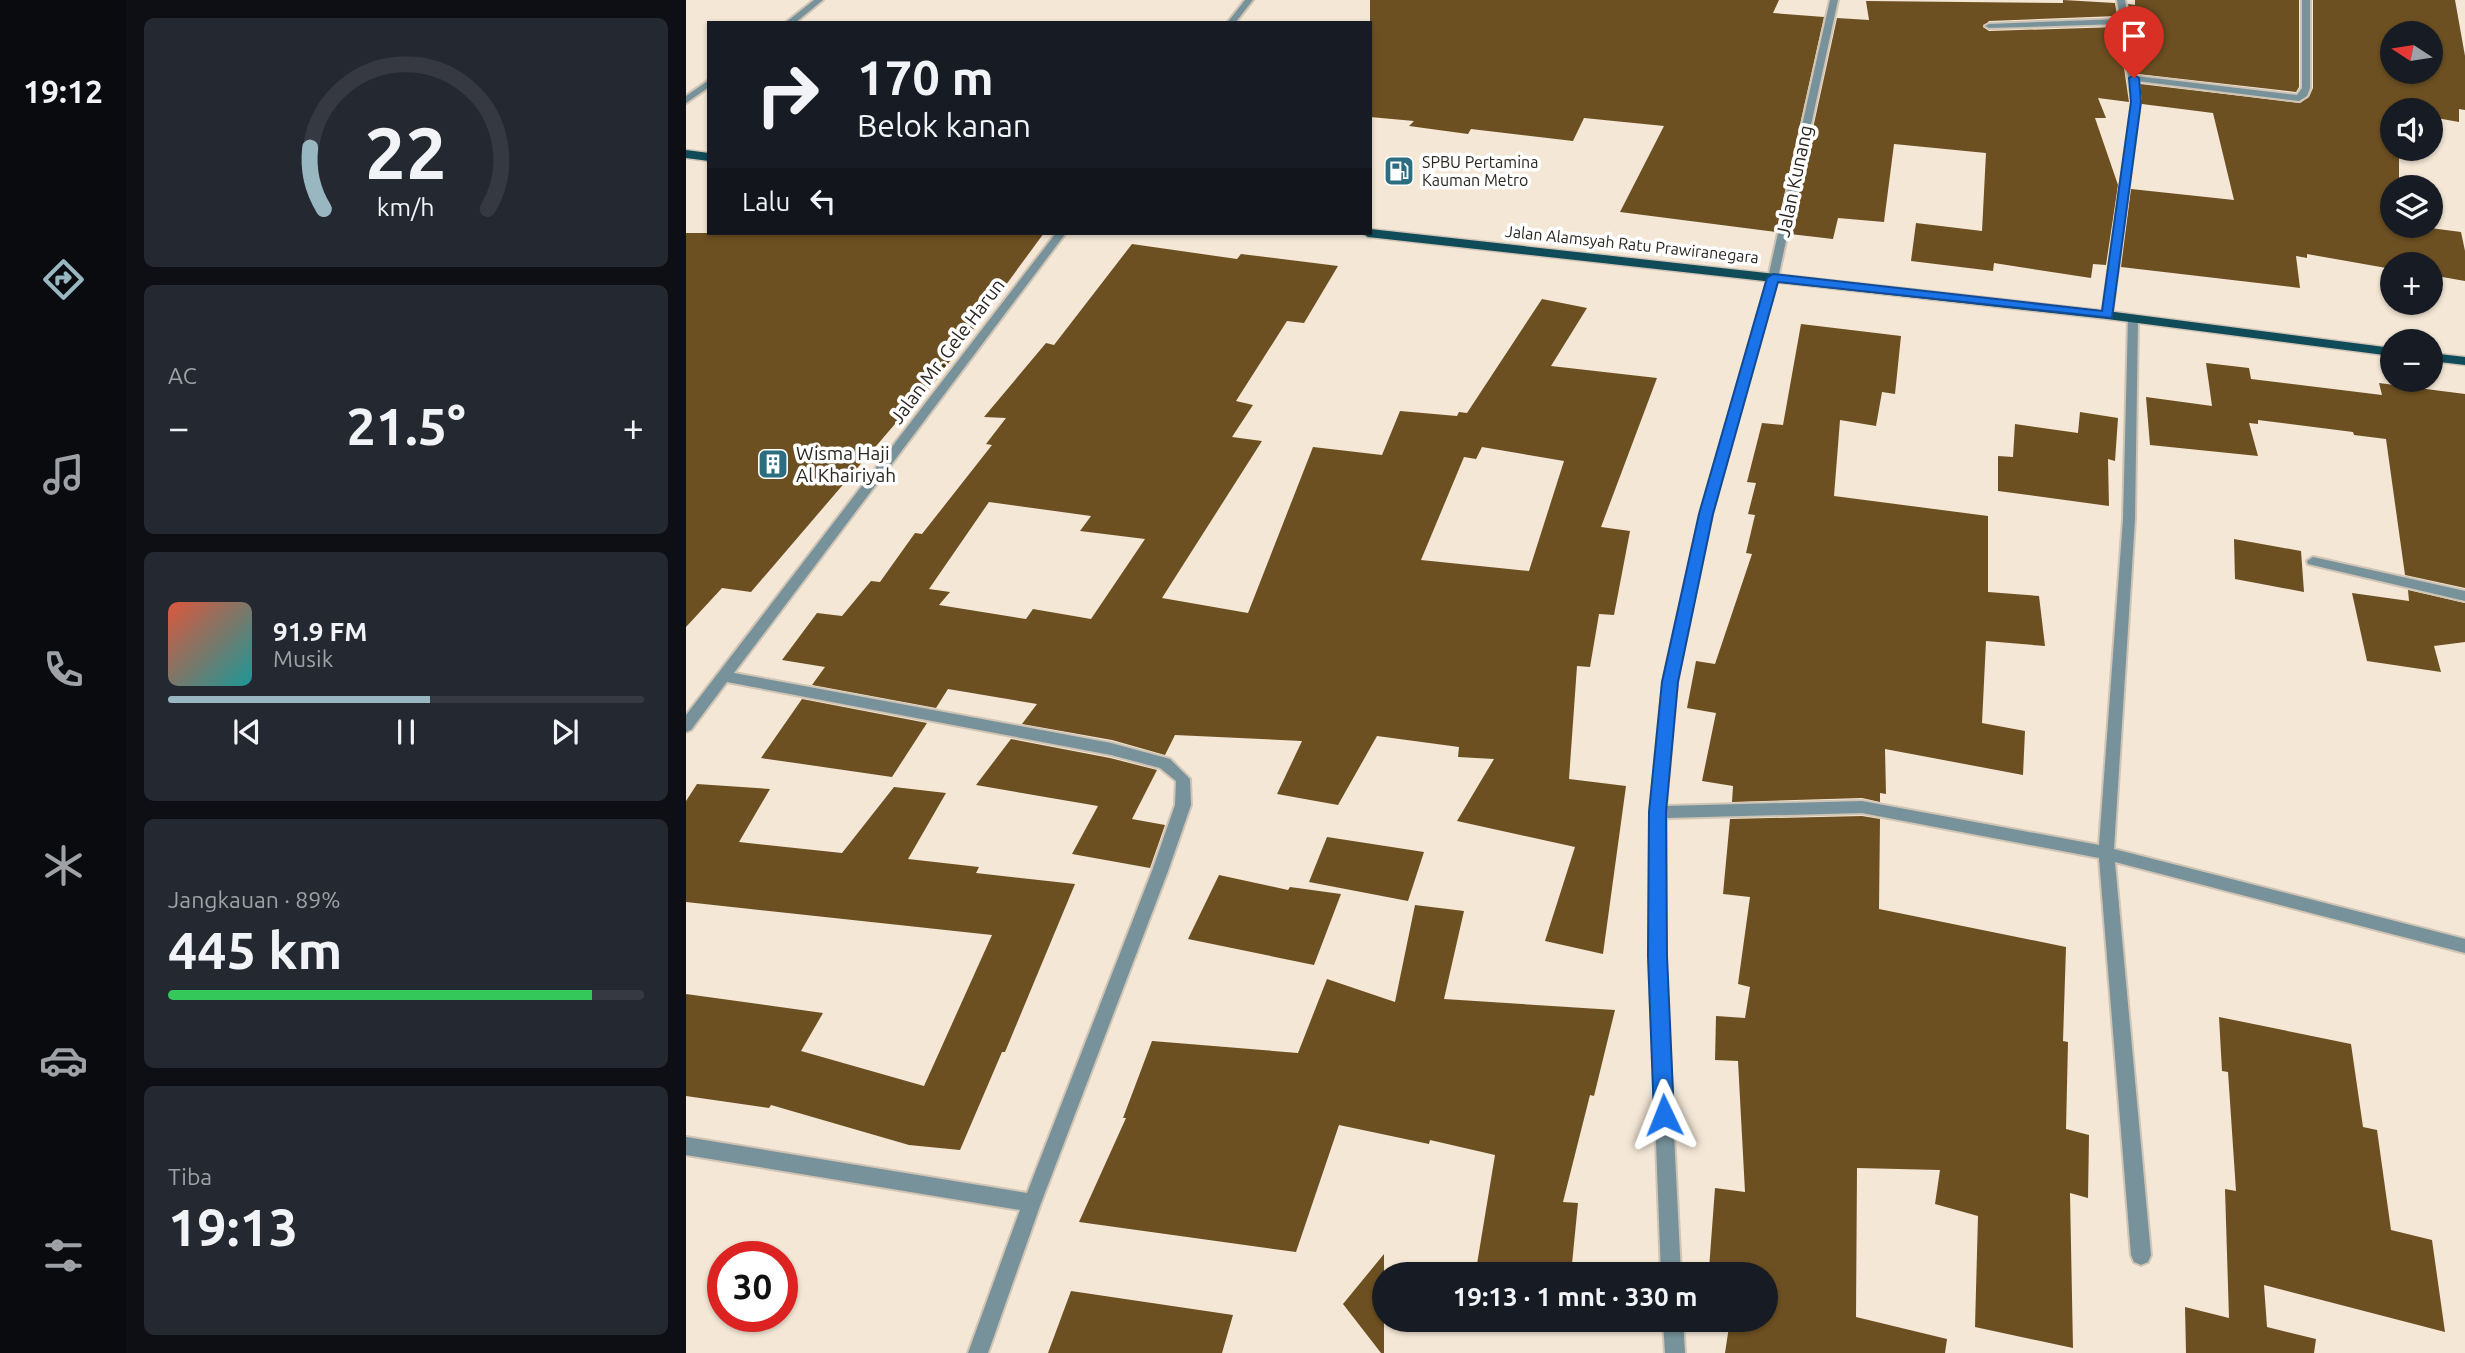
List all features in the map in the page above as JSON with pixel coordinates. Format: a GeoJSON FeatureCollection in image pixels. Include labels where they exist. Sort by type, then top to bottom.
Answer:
{"type":"FeatureCollection","features":[{"type":"Feature","properties":{"kind":"main road"},"geometry":{"type":"LineString","coordinates":[[686,154],[707,157]]}},
{"type":"Feature","properties":{"kind":"main road","name":"Jalan Alamsyah Ratu Prawiranegara"},"geometry":{"type":"LineString","coordinates":[[1372,233],[2133,319],[2380,350]]}},
{"type":"Feature","properties":{"kind":"main road"},"geometry":{"type":"LineString","coordinates":[[2443,358],[2465,361]]}},
{"type":"Feature","properties":{"kind":"street"},"geometry":{"type":"LineString","coordinates":[[792,21],[819,0]]}},
{"type":"Feature","properties":{"kind":"street"},"geometry":{"type":"LineString","coordinates":[[1233,21],[1249,0]]}},
{"type":"Feature","properties":{"kind":"street","name":"Jalan Kunang"},"geometry":{"type":"LineString","coordinates":[[1670,1262],[1657,956],[1658,812],[1670,682],[1706,514],[1773,278],[1834,0]]}},
{"type":"Feature","properties":{"kind":"street"},"geometry":{"type":"LineString","coordinates":[[2107,316],[2136,102],[2121,0]]}},
{"type":"Feature","properties":{"kind":"street"},"geometry":{"type":"LineString","coordinates":[[2134,78],[2299,98],[2306,88],[2306,0]]}},
{"type":"Feature","properties":{"kind":"street"},"geometry":{"type":"LineString","coordinates":[[1989,26],[2123,21]]}},
{"type":"Feature","properties":{"kind":"street"},"geometry":{"type":"LineString","coordinates":[[686,100],[707,84]]}},
{"type":"Feature","properties":{"kind":"street","name":"Jalan Mr. Gele Harun"},"geometry":{"type":"LineString","coordinates":[[686,726],[1059,235]]}},
{"type":"Feature","properties":{"kind":"street"},"geometry":{"type":"LineString","coordinates":[[2133,319],[2129,519],[2106,853],[2141,1255]]}},
{"type":"Feature","properties":{"kind":"street"},"geometry":{"type":"LineString","coordinates":[[2313,561],[2465,596]]}},
{"type":"Feature","properties":{"kind":"street"},"geometry":{"type":"LineString","coordinates":[[723,676],[1111,749],[1165,764],[1183,779],[1183,805],[1160,871],[1032,1203],[978,1353]]}},
{"type":"Feature","properties":{"kind":"street"},"geometry":{"type":"LineString","coordinates":[[1658,812],[1862,807],[2106,853],[2465,946]]}},
{"type":"Feature","properties":{"kind":"street"},"geometry":{"type":"LineString","coordinates":[[686,1146],[1032,1203]]}},
{"type":"Feature","properties":{"kind":"street"},"geometry":{"type":"LineString","coordinates":[[1674,1332],[1675,1353]]}},
{"type":"Feature","properties":{"kind":"building"},"geometry":{"type":"Polygon","coordinates":[[[1370,0],[1779,0],[1773,13],[1824,17],[1776,232],[1620,212],[1664,126],[1584,118],[1573,141],[1471,129],[1468,134],[1409,126],[1414,121],[1372,117],[1370,0]]]}},
{"type":"Feature","properties":{"kind":"building"},"geometry":{"type":"Polygon","coordinates":[[[2063,0],[2115,3],[2117,16],[1989,21],[1983,27],[1989,31],[2118,27],[2129,102],[2098,98],[2106,118],[2095,118],[2118,185],[2106,265],[2093,264],[2091,278],[1994,263],[1993,271],[1911,261],[1916,223],[1982,231],[1986,153],[1894,144],[1884,222],[1838,218],[1833,239],[1790,234],[1837,18],[1869,20],[1866,1],[2063,3],[2063,0]]]}},
{"type":"Feature","properties":{"kind":"building"},"geometry":{"type":"Polygon","coordinates":[[[2135,0],[2299,0],[2299,87],[2296,92],[2138,74],[2128,4],[2135,5],[2135,0]]]}},
{"type":"Feature","properties":{"kind":"building"},"geometry":{"type":"Polygon","coordinates":[[[2313,0],[2455,0],[2465,56],[2465,110],[2459,109],[2459,122],[2443,119],[2443,98],[2380,98],[2380,161],[2399,161],[2399,175],[2380,175],[2380,238],[2443,238],[2443,230],[2461,232],[2465,251],[2465,281],[2443,277],[2443,252],[2380,252],[2380,267],[2307,254],[2307,258],[2296,256],[2300,288],[2121,267],[2131,189],[2234,200],[2213,113],[2142,104],[2140,84],[2300,103],[2309,97],[2313,88],[2313,0]]]}},
{"type":"Feature","properties":{"kind":"building","name":"Wisma Haji Al Khairiyah"},"geometry":{"type":"Polygon","coordinates":[[[686,233],[1043,235],[914,410],[907,410],[751,592],[722,588],[686,627],[686,233]]]}},
{"type":"Feature","properties":{"kind":"building"},"geometry":{"type":"Polygon","coordinates":[[[1132,244],[1237,259],[1241,254],[1338,266],[1304,323],[1287,321],[1236,401],[1253,405],[1232,437],[1262,441],[1162,598],[1248,613],[1313,447],[1382,455],[1400,411],[1457,416],[1459,412],[1467,413],[1542,299],[1587,308],[1551,366],[1657,378],[1601,527],[1630,531],[1614,615],[1599,614],[1590,667],[1577,666],[1569,779],[1626,786],[1603,954],[1545,941],[1575,847],[1457,821],[1494,759],[1458,757],[1459,747],[1377,736],[1338,805],[1277,794],[1302,741],[1175,735],[1165,755],[1112,740],[1022,724],[1037,704],[948,689],[936,708],[812,685],[825,667],[782,660],[817,613],[842,616],[871,581],[880,582],[915,533],[922,534],[992,445],[986,444],[1006,418],[984,417],[1046,343],[1054,345],[1132,244]],[[1482,447],[1476,459],[1464,457],[1421,560],[1529,571],[1564,461],[1482,447]],[[989,502],[929,589],[950,592],[939,605],[1026,619],[1033,609],[1091,619],[1145,539],[1080,531],[1091,516],[989,502]]]}},
{"type":"Feature","properties":{"kind":"building"},"geometry":{"type":"Polygon","coordinates":[[[1801,324],[1901,336],[1895,394],[1882,392],[1876,426],[1840,420],[1834,496],[1988,516],[1988,592],[2039,596],[2045,646],[1986,641],[1982,723],[2025,731],[2023,775],[1885,749],[1886,794],[1880,793],[1880,802],[1862,798],[1732,802],[1733,786],[1702,781],[1716,713],[1687,708],[1696,661],[1715,664],[1752,554],[1746,553],[1755,515],[1748,514],[1756,483],[1747,482],[1762,423],[1783,425],[1801,324]]]}},
{"type":"Feature","properties":{"kind":"building"},"geometry":{"type":"Polygon","coordinates":[[[2206,363],[2249,368],[2251,379],[2382,395],[2381,392],[2443,391],[2465,394],[2465,588],[2405,575],[2386,439],[2258,420],[2258,424],[2249,423],[2258,456],[2150,445],[2146,397],[2212,406],[2206,363]]]}},
{"type":"Feature","properties":{"kind":"building"},"geometry":{"type":"Polygon","coordinates":[[[2080,412],[2118,418],[2115,461],[2108,459],[2109,506],[1998,491],[1998,456],[2013,457],[2015,424],[2078,433],[2080,412]]]}},
{"type":"Feature","properties":{"kind":"building"},"geometry":{"type":"Polygon","coordinates":[[[2234,539],[2301,551],[2304,592],[2235,579],[2234,539]]]}},
{"type":"Feature","properties":{"kind":"building"},"geometry":{"type":"Polygon","coordinates":[[[2408,590],[2465,603],[2465,642],[2434,646],[2441,672],[2367,661],[2352,593],[2409,601],[2408,590]]]}},
{"type":"Feature","properties":{"kind":"building"},"geometry":{"type":"Polygon","coordinates":[[[802,699],[927,723],[892,777],[761,758],[802,699]]]}},
{"type":"Feature","properties":{"kind":"building"},"geometry":{"type":"Polygon","coordinates":[[[1011,739],[1157,770],[1132,819],[1165,825],[1150,868],[1072,854],[1098,806],[976,785],[1011,739]]]}},
{"type":"Feature","properties":{"kind":"building"},"geometry":{"type":"Polygon","coordinates":[[[697,784],[770,789],[739,842],[842,853],[894,787],[946,793],[908,859],[979,867],[976,873],[1075,884],[1005,1052],[1002,1052],[960,1150],[909,1145],[771,1105],[769,1108],[686,1096],[686,994],[823,1013],[801,1051],[924,1086],[992,935],[686,902],[686,801],[697,784]]]}},
{"type":"Feature","properties":{"kind":"building"},"geometry":{"type":"Polygon","coordinates":[[[1862,816],[1880,819],[1879,909],[2066,947],[2063,1041],[2068,1042],[2066,1129],[2089,1135],[2088,1198],[2070,1193],[2073,1348],[1975,1327],[1978,1216],[1935,1204],[1940,1170],[1857,1168],[1856,1317],[1947,1339],[1945,1353],[1725,1353],[1728,1332],[1778,1332],[1778,1262],[1710,1262],[1715,1188],[1745,1192],[1738,1061],[1715,1060],[1716,1016],[1745,1018],[1750,987],[1738,984],[1750,897],[1723,894],[1730,819],[1862,816]]]}},
{"type":"Feature","properties":{"kind":"building"},"geometry":{"type":"Polygon","coordinates":[[[1327,837],[1424,852],[1408,901],[1309,882],[1327,837]]]}},
{"type":"Feature","properties":{"kind":"building"},"geometry":{"type":"Polygon","coordinates":[[[1219,875],[1288,890],[1290,887],[1341,894],[1314,965],[1188,939],[1219,875]]]}},
{"type":"Feature","properties":{"kind":"building"},"geometry":{"type":"Polygon","coordinates":[[[1415,905],[1464,911],[1444,999],[1615,1010],[1594,1096],[1590,1095],[1563,1202],[1578,1203],[1572,1262],[1477,1262],[1495,1155],[1430,1140],[1429,1144],[1339,1125],[1296,1252],[1079,1222],[1126,1118],[1123,1118],[1152,1041],[1298,1053],[1327,979],[1395,1002],[1415,905]]]}},
{"type":"Feature","properties":{"kind":"building"},"geometry":{"type":"Polygon","coordinates":[[[2219,1017],[2351,1044],[2363,1127],[2377,1130],[2391,1230],[2432,1240],[2445,1332],[2264,1285],[2267,1327],[2316,1339],[2314,1353],[2186,1353],[2185,1307],[2229,1318],[2225,1189],[2236,1191],[2228,1072],[2222,1071],[2219,1017]]]}},
{"type":"Feature","properties":{"kind":"building"},"geometry":{"type":"Polygon","coordinates":[[[1372,1269],[1372,1332],[1384,1332],[1384,1353],[1381,1353],[1343,1304],[1372,1269]]]}},
{"type":"Feature","properties":{"kind":"building"},"geometry":{"type":"Polygon","coordinates":[[[1071,1291],[1233,1315],[1222,1353],[1048,1353],[1071,1291]]]}},
{"type":"Feature","properties":{"kind":"place","name":"SPBU Pertamina Kauman Metro"},"geometry":{"type":"Point","coordinates":[1399,171]}},
{"type":"Feature","properties":{"kind":"place","name":"Wisma Haji Al Khairiyah"},"geometry":{"type":"Point","coordinates":[773,464]}},
{"type":"Feature","properties":{"kind":"route"},"geometry":{"type":"LineString","coordinates":[[1664,1115],[1657,956],[1658,812],[1670,682],[1706,514],[1773,278],[2107,316],[2136,102],[2134,78]]}}]}
